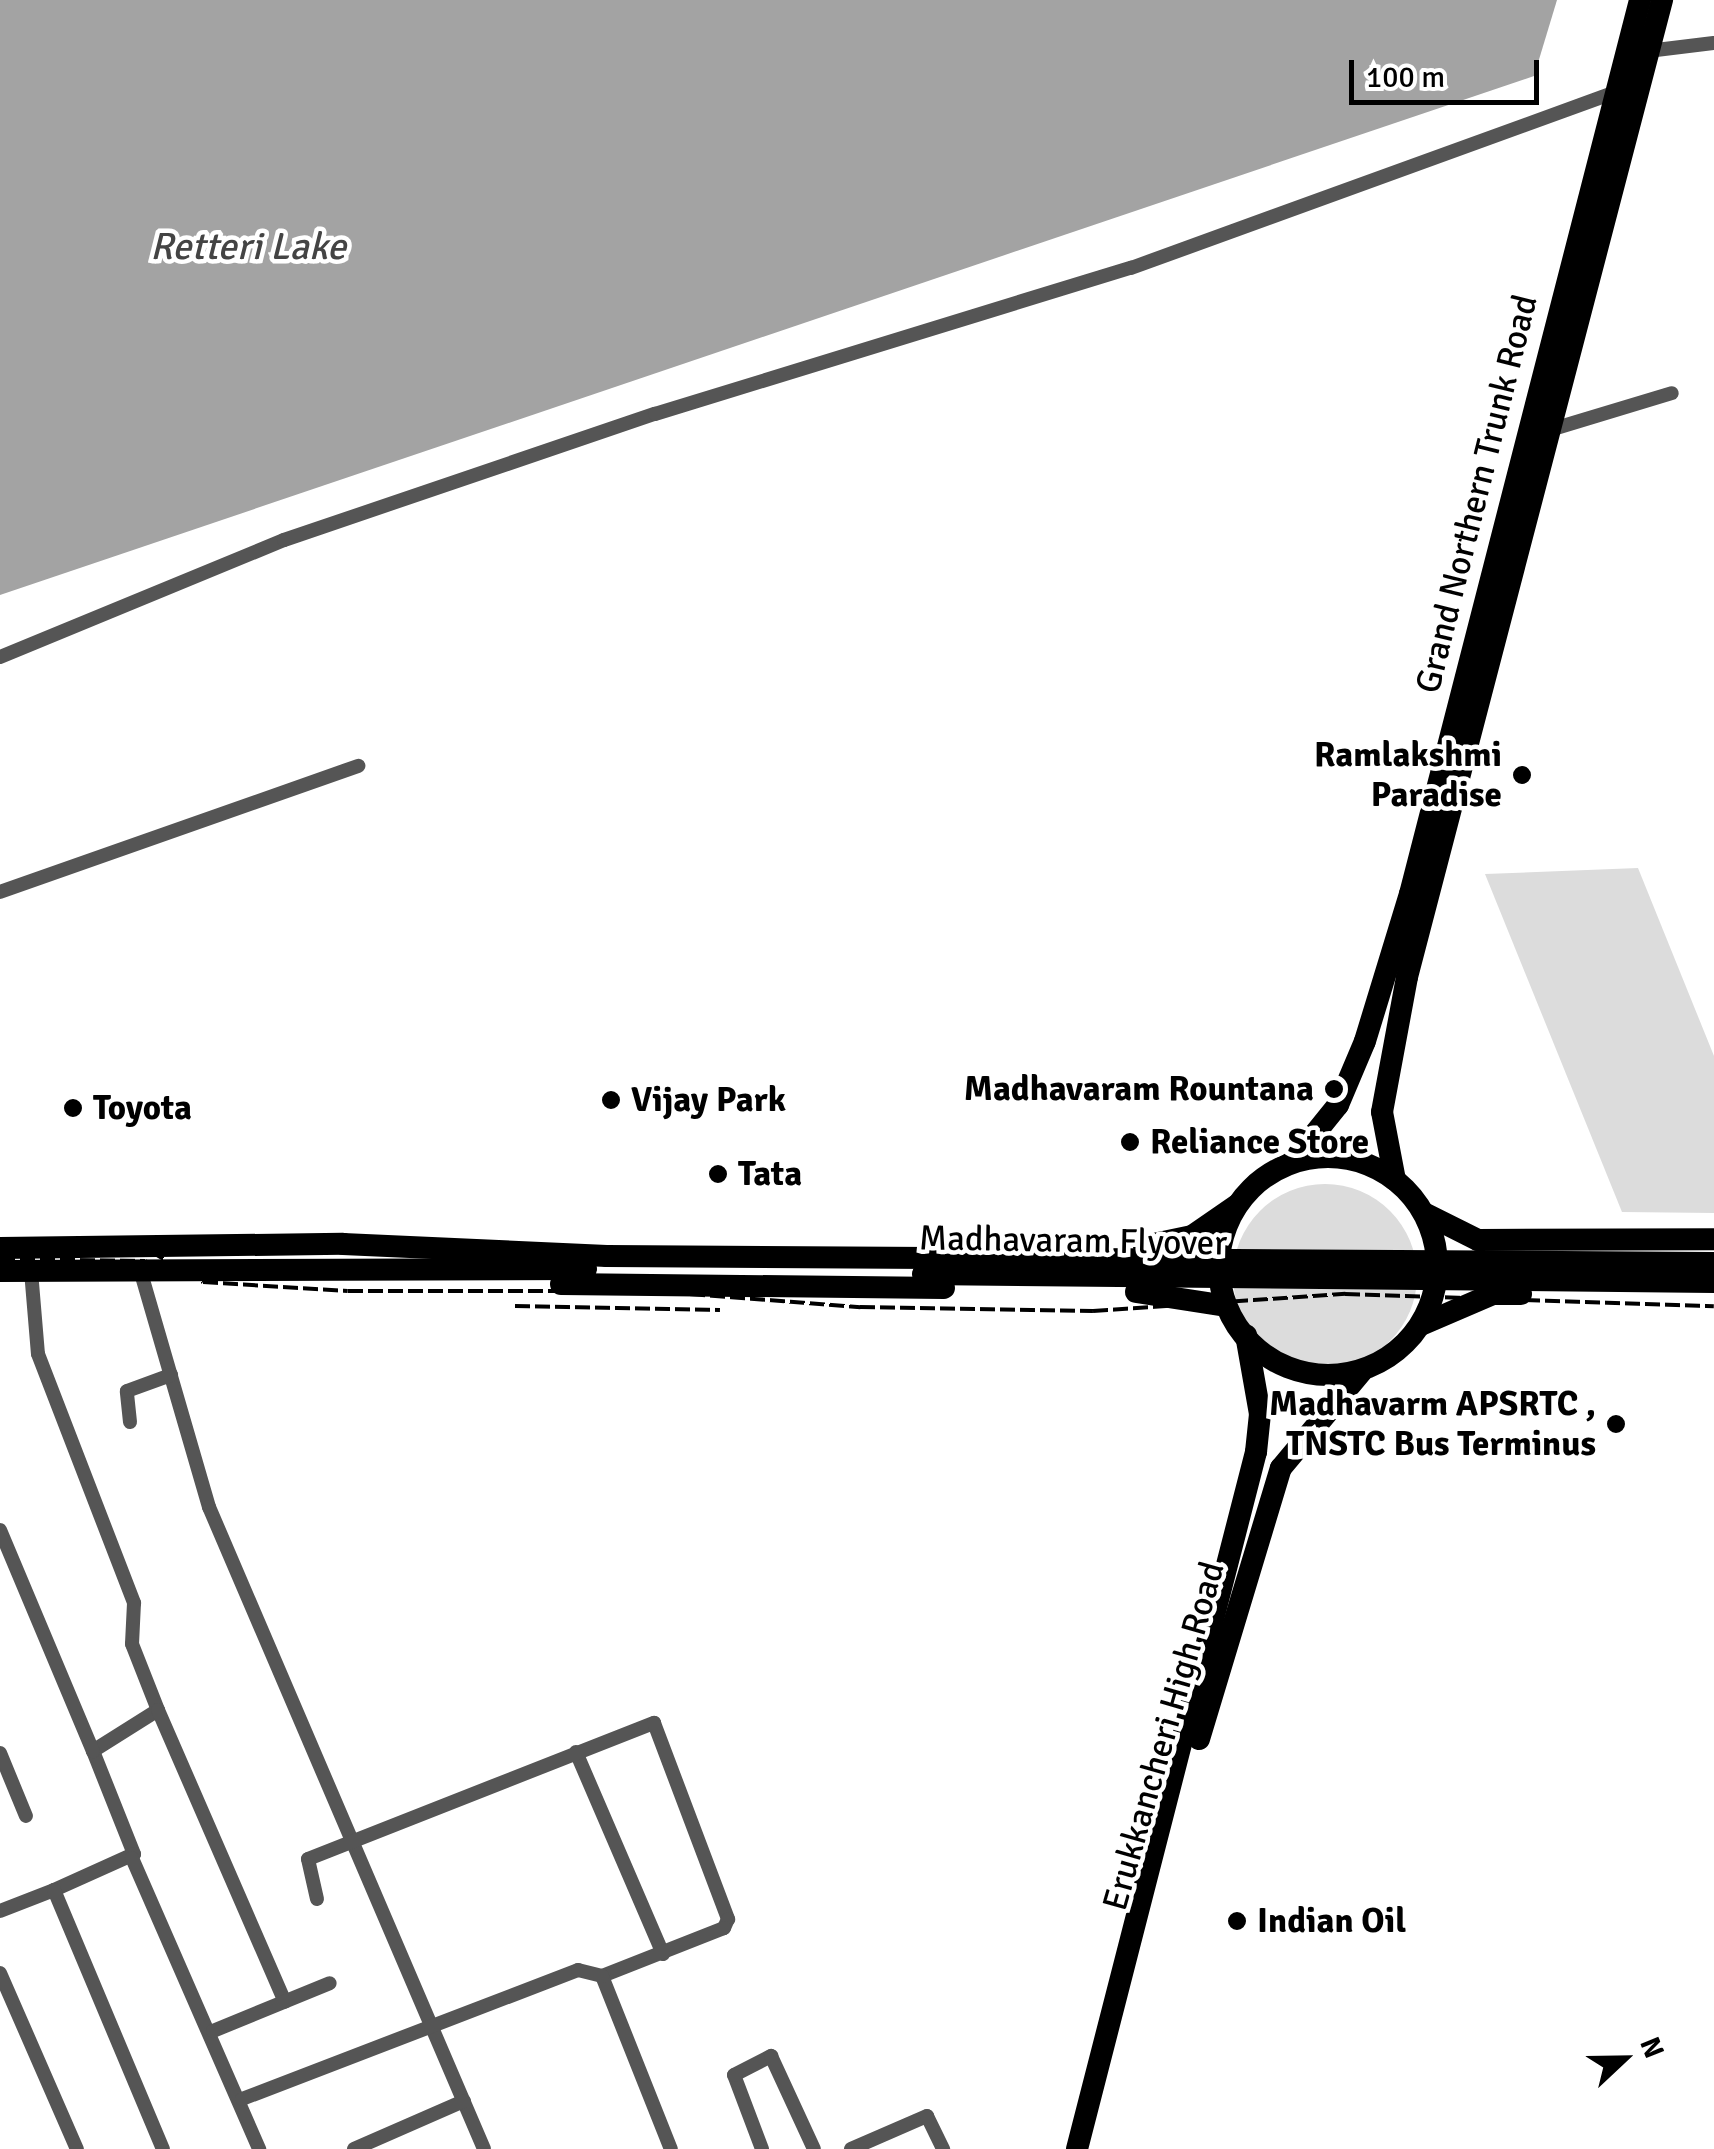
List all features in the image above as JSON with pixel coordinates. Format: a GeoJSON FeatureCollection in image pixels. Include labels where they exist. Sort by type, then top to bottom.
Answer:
{"type":"FeatureCollection","features":[{"type":"Feature","properties":{"kind":"main road","name":"Grand Northern Trunk Road"},"geometry":{"type":"LineString","coordinates":[[1292,1162],[1338,1104],[1365,1041],[1410,894],[1640,0]]}},
{"type":"Feature","properties":{"kind":"main road"},"geometry":{"type":"LineString","coordinates":[[1396,1180],[1382,1112],[1407,977],[1662,0]]}},
{"type":"Feature","properties":{"kind":"main road"},"geometry":{"type":"LineString","coordinates":[[0,1248],[458,1256],[456,1237],[662,1245],[1152,1246],[1192,1236],[1237,1204],[1261,1179],[1292,1162],[1346,1159],[1396,1180],[1424,1213],[1478,1240],[1714,1239]]}},
{"type":"Feature","properties":{"kind":"main road"},"geometry":{"type":"LineString","coordinates":[[1237,1204],[1223,1236],[1219,1271],[1226,1306],[1246,1335],[1269,1358],[1298,1372],[1331,1376],[1363,1370],[1396,1352],[1420,1325],[1438,1270],[1424,1213]]}},
{"type":"Feature","properties":{"kind":"main road","name":"Madhavaram Flyover"},"geometry":{"type":"LineString","coordinates":[[458,1256],[1714,1282]]}},
{"type":"Feature","properties":{"kind":"main road","name":"Madhavaram Flyover"},"geometry":{"type":"LineString","coordinates":[[431,1272],[458,1256],[1714,1263]]}},
{"type":"Feature","properties":{"kind":"main road"},"geometry":{"type":"LineString","coordinates":[[0,1271],[431,1272],[450,1283],[1117,1291],[1226,1306]]}},
{"type":"Feature","properties":{"kind":"main road"},"geometry":{"type":"LineString","coordinates":[[1420,1325],[1493,1294],[1714,1294]]}},
{"type":"Feature","properties":{"kind":"main road"},"geometry":{"type":"LineString","coordinates":[[1077,2149],[1258,1435],[1257,1378],[1246,1335]]}},
{"type":"Feature","properties":{"kind":"main road","name":"Erukkancheri High Road"},"geometry":{"type":"LineString","coordinates":[[1092,2149],[1162,1867],[1262,1515],[1294,1448],[1363,1370]]}},
{"type":"Feature","properties":{"kind":"main road"},"geometry":{"type":"LineString","coordinates":[[1258,1435],[1294,1448]]}},
{"type":"Feature","properties":{"kind":"street"},"geometry":{"type":"LineString","coordinates":[[1648,51],[1714,44]]}},
{"type":"Feature","properties":{"kind":"street"},"geometry":{"type":"LineString","coordinates":[[0,657],[284,540],[1242,230],[1616,92]]}},
{"type":"Feature","properties":{"kind":"street"},"geometry":{"type":"LineString","coordinates":[[1553,429],[1672,394]]}},
{"type":"Feature","properties":{"kind":"street"},"geometry":{"type":"LineString","coordinates":[[1,888],[358,766]]}},
{"type":"Feature","properties":{"kind":"street"},"geometry":{"type":"LineString","coordinates":[[31,1271],[38,1354],[134,1603],[132,1644],[285,2002]]}},
{"type":"Feature","properties":{"kind":"street"},"geometry":{"type":"LineString","coordinates":[[142,1273],[210,1506],[426,2026],[484,2149]]}},
{"type":"Feature","properties":{"kind":"street"},"geometry":{"type":"LineString","coordinates":[[130,1422],[127,1391],[171,1375]]}},
{"type":"Feature","properties":{"kind":"street"},"geometry":{"type":"LineString","coordinates":[[0,1530],[136,1848],[132,1858],[0,1911]]}},
{"type":"Feature","properties":{"kind":"street"},"geometry":{"type":"LineString","coordinates":[[93,1751],[158,1710]]}},
{"type":"Feature","properties":{"kind":"street"},"geometry":{"type":"LineString","coordinates":[[242,2099],[578,1970],[602,1976],[663,1954],[724,1928],[728,1919],[657,1726],[649,1723],[350,1839],[304,1864],[317,1899]]}},
{"type":"Feature","properties":{"kind":"street"},"geometry":{"type":"LineString","coordinates":[[576,1752],[663,1954]]}},
{"type":"Feature","properties":{"kind":"street"},"geometry":{"type":"LineString","coordinates":[[0,1754],[26,1816]]}},
{"type":"Feature","properties":{"kind":"street"},"geometry":{"type":"LineString","coordinates":[[132,1858],[213,2031],[259,2149]]}},
{"type":"Feature","properties":{"kind":"street"},"geometry":{"type":"LineString","coordinates":[[54,1890],[163,2149]]}},
{"type":"Feature","properties":{"kind":"street"},"geometry":{"type":"LineString","coordinates":[[0,1973],[77,2149]]}},
{"type":"Feature","properties":{"kind":"street"},"geometry":{"type":"LineString","coordinates":[[602,1976],[671,2149]]}},
{"type":"Feature","properties":{"kind":"street"},"geometry":{"type":"LineString","coordinates":[[213,2031],[330,1983]]}},
{"type":"Feature","properties":{"kind":"street"},"geometry":{"type":"LineString","coordinates":[[762,2149],[734,2075],[771,2056],[814,2149]]}},
{"type":"Feature","properties":{"kind":"street"},"geometry":{"type":"LineString","coordinates":[[354,2149],[464,2101]]}},
{"type":"Feature","properties":{"kind":"street"},"geometry":{"type":"LineString","coordinates":[[851,2149],[927,2116],[943,2149]]}},
{"type":"Feature","properties":{"kind":"shaded area"},"geometry":{"type":"Polygon","coordinates":[[[1638,868],[1714,1056],[1714,1213],[1622,1212],[1485,874],[1638,868]]]}},
{"type":"Feature","properties":{"kind":"shaded area"},"geometry":{"type":"Polygon","coordinates":[[[1325,1184],[1360,1191],[1390,1211],[1410,1241],[1417,1276],[1410,1311],[1390,1341],[1360,1361],[1325,1368],[1290,1361],[1260,1341],[1240,1311],[1233,1276],[1240,1241],[1260,1211],[1290,1191],[1325,1184]]]}},
{"type":"Feature","properties":{"kind":"water","name":"Retteri Lake"},"geometry":{"type":"Polygon","coordinates":[[[0,0],[1557,0],[1534,76],[0,595],[0,0]]]}},
{"type":"Feature","properties":{"kind":"railway"},"geometry":{"type":"LineString","coordinates":[[0,1240],[133,1241],[203,1282],[348,1291],[650,1291],[860,1307],[1093,1311],[1345,1294],[1714,1306]]}},
{"type":"Feature","properties":{"kind":"railway"},"geometry":{"type":"LineString","coordinates":[[0,1259],[145,1261],[161,1270]]}},
{"type":"Feature","properties":{"kind":"railway"},"geometry":{"type":"LineString","coordinates":[[515,1306],[720,1310]]}},
{"type":"Feature","properties":{"kind":"place","name":"Ramlakshmi Paradise"},"geometry":{"type":"Point","coordinates":[1522,775]}},
{"type":"Feature","properties":{"kind":"place","name":"Madhavaram Rountana"},"geometry":{"type":"Point","coordinates":[1334,1089]}},
{"type":"Feature","properties":{"kind":"place","name":"Vijay Park"},"geometry":{"type":"Point","coordinates":[611,1100]}},
{"type":"Feature","properties":{"kind":"place","name":"Toyota"},"geometry":{"type":"Point","coordinates":[73,1108]}},
{"type":"Feature","properties":{"kind":"place","name":"Reliance Store"},"geometry":{"type":"Point","coordinates":[1130,1142]}},
{"type":"Feature","properties":{"kind":"place","name":"Tata"},"geometry":{"type":"Point","coordinates":[718,1174]}},
{"type":"Feature","properties":{"kind":"place","name":"Madhavarm APSRTC , TNSTC Bus Terminus"},"geometry":{"type":"Point","coordinates":[1616,1424]}},
{"type":"Feature","properties":{"kind":"place","name":"Indian Oil"},"geometry":{"type":"Point","coordinates":[1237,1921]}}]}
